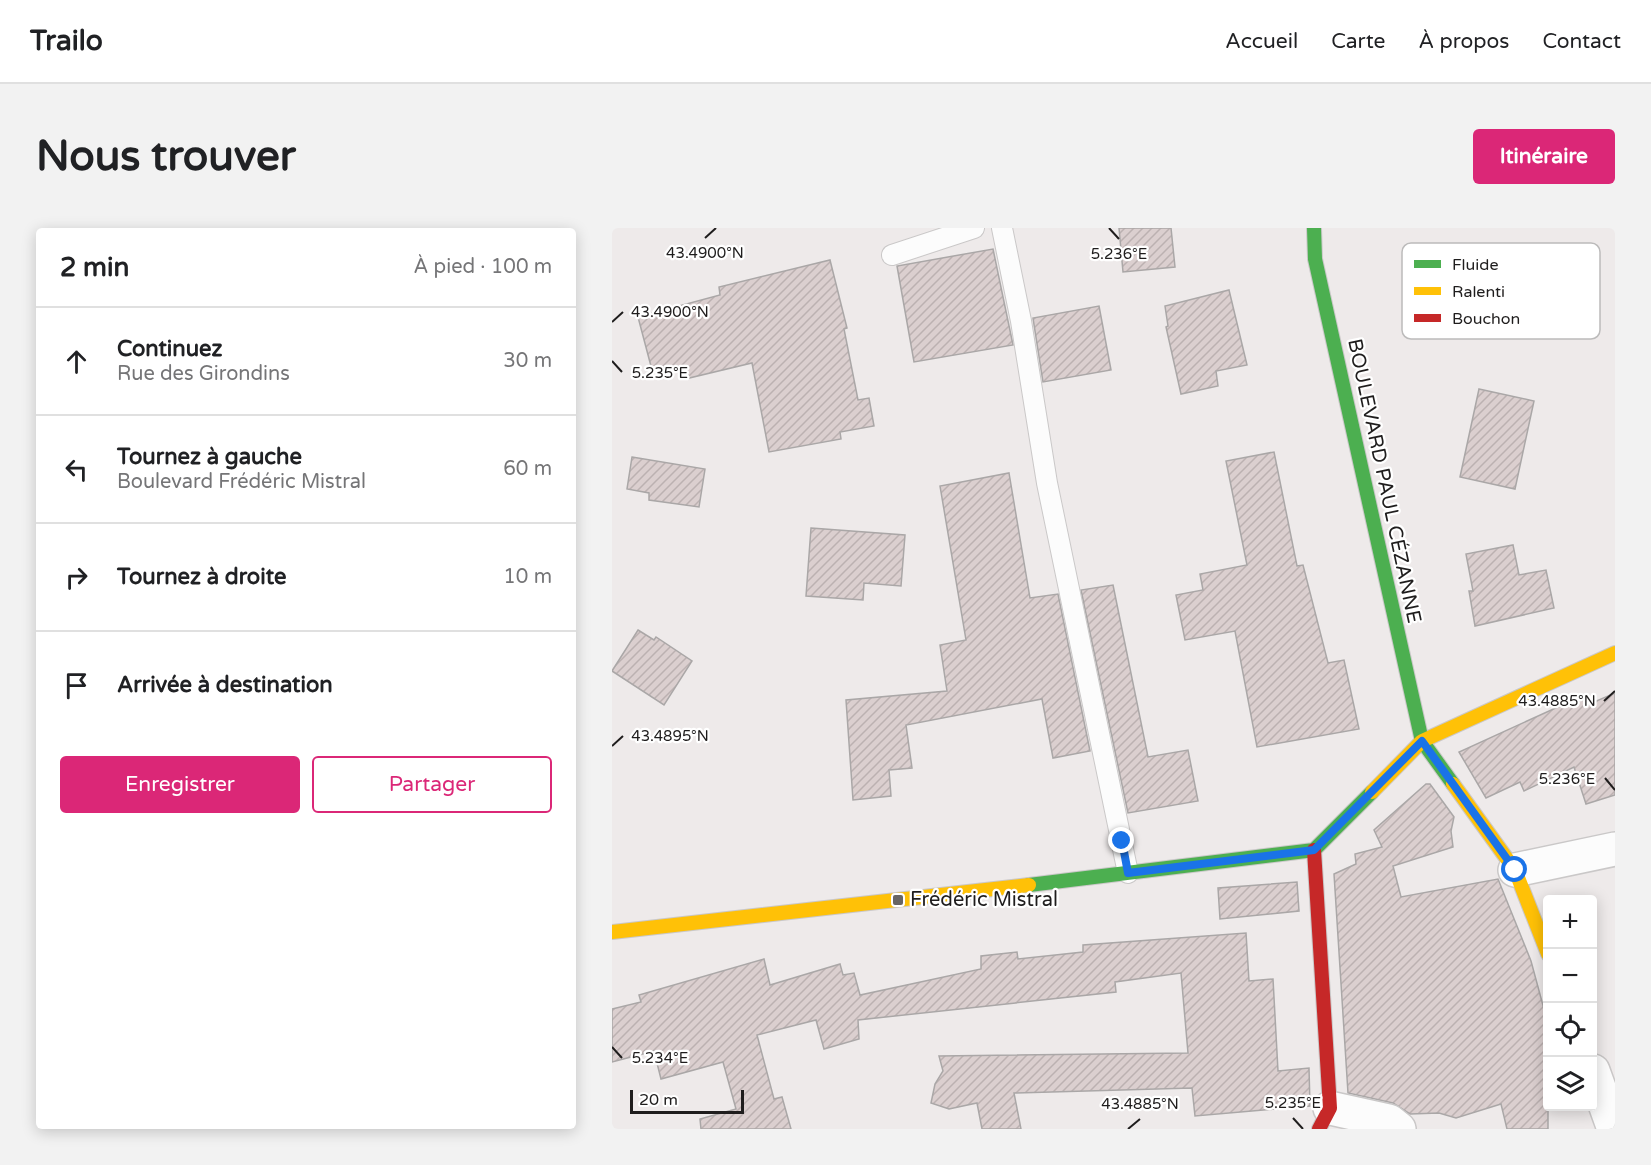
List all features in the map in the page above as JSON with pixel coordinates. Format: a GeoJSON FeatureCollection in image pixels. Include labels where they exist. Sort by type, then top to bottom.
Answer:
{"type":"FeatureCollection","features":[{"type":"Feature","properties":{"kind":"street","name":"BOULEVARD PAUL CÉZANNE"},"geometry":{"type":"LineString","coordinates":[[1314,228],[1315,259],[1422,741]]}},
{"type":"Feature","properties":{"kind":"street"},"geometry":{"type":"LineString","coordinates":[[612,932],[1314,850],[1422,741],[1615,653]]}},
{"type":"Feature","properties":{"kind":"street"},"geometry":{"type":"LineString","coordinates":[[1422,741],[1515,870],[1546,949]]}},
{"type":"Feature","properties":{"kind":"street"},"geometry":{"type":"LineString","coordinates":[[1515,870],[1615,849]]}},
{"type":"Feature","properties":{"kind":"street"},"geometry":{"type":"LineString","coordinates":[[1314,850],[1324,1119],[1389,1121],[1399,1129]]}},
{"type":"Feature","properties":{"kind":"street"},"geometry":{"type":"LineString","coordinates":[[1597,1081],[1613,1123]]}},
{"type":"Feature","properties":{"kind":"lane"},"geometry":{"type":"LineString","coordinates":[[892,255],[974,228]]}},
{"type":"Feature","properties":{"kind":"lane"},"geometry":{"type":"LineString","coordinates":[[1002,228],[1021,321],[1047,483],[1128,873]]}},
{"type":"Feature","properties":{"kind":"building"},"geometry":{"type":"Polygon","coordinates":[[[1119,228],[1171,228],[1175,267],[1123,272],[1119,228]]]}},
{"type":"Feature","properties":{"kind":"building"},"geometry":{"type":"Polygon","coordinates":[[[993,249],[1013,345],[914,362],[897,266],[993,249]]]}},
{"type":"Feature","properties":{"kind":"building"},"geometry":{"type":"Polygon","coordinates":[[[830,260],[847,328],[844,329],[858,400],[869,398],[874,426],[840,432],[841,439],[769,452],[752,363],[685,379],[682,368],[670,372],[669,366],[652,370],[638,317],[720,295],[719,287],[830,260]]]}},
{"type":"Feature","properties":{"kind":"building"},"geometry":{"type":"Polygon","coordinates":[[[1229,290],[1247,365],[1216,371],[1218,386],[1181,394],[1166,327],[1168,326],[1165,306],[1229,290]]]}},
{"type":"Feature","properties":{"kind":"building"},"geometry":{"type":"Polygon","coordinates":[[[1099,306],[1111,370],[1043,382],[1033,318],[1099,306]]]}},
{"type":"Feature","properties":{"kind":"building"},"geometry":{"type":"Polygon","coordinates":[[[1479,389],[1534,401],[1515,489],[1460,477],[1479,389]]]}},
{"type":"Feature","properties":{"kind":"building"},"geometry":{"type":"Polygon","coordinates":[[[1274,452],[1297,566],[1303,565],[1328,663],[1344,660],[1359,729],[1257,747],[1235,631],[1185,640],[1176,595],[1203,590],[1200,574],[1247,565],[1226,461],[1274,452]]]}},
{"type":"Feature","properties":{"kind":"building"},"geometry":{"type":"Polygon","coordinates":[[[632,457],[705,469],[699,507],[649,500],[649,493],[627,489],[632,457]]]}},
{"type":"Feature","properties":{"kind":"building"},"geometry":{"type":"Polygon","coordinates":[[[1009,473],[1030,598],[1058,594],[1090,751],[1053,758],[1042,699],[906,725],[912,768],[889,770],[891,796],[853,800],[846,700],[947,691],[940,645],[966,640],[940,486],[1009,473]]]}},
{"type":"Feature","properties":{"kind":"building"},"geometry":{"type":"Polygon","coordinates":[[[811,528],[905,535],[901,586],[864,583],[863,600],[806,596],[811,528]]]}},
{"type":"Feature","properties":{"kind":"building"},"geometry":{"type":"Polygon","coordinates":[[[1513,545],[1519,575],[1546,570],[1554,608],[1475,626],[1469,591],[1473,591],[1466,554],[1513,545]]]}},
{"type":"Feature","properties":{"kind":"building"},"geometry":{"type":"Polygon","coordinates":[[[1113,585],[1148,757],[1188,750],[1198,801],[1128,813],[1081,590],[1113,585]]]}},
{"type":"Feature","properties":{"kind":"building"},"geometry":{"type":"Polygon","coordinates":[[[638,630],[654,640],[656,637],[692,661],[664,705],[612,671],[638,630]]]}},
{"type":"Feature","properties":{"kind":"building"},"geometry":{"type":"Polygon","coordinates":[[[1615,693],[1615,795],[1586,804],[1574,767],[1524,791],[1520,782],[1486,798],[1459,752],[1582,696],[1585,706],[1615,693]]]}},
{"type":"Feature","properties":{"kind":"building"},"geometry":{"type":"Polygon","coordinates":[[[1426,784],[1430,784],[1454,817],[1451,831],[1453,847],[1393,866],[1401,897],[1498,879],[1531,961],[1543,1005],[1543,1111],[1548,1111],[1548,1129],[1507,1129],[1501,1104],[1456,1118],[1439,1113],[1410,1114],[1393,1103],[1348,1093],[1334,874],[1356,864],[1355,854],[1382,847],[1374,830],[1426,784]]]}},
{"type":"Feature","properties":{"kind":"building"},"geometry":{"type":"Polygon","coordinates":[[[1297,882],[1299,911],[1220,919],[1218,888],[1297,882]]]}},
{"type":"Feature","properties":{"kind":"building"},"geometry":{"type":"Polygon","coordinates":[[[1246,933],[1249,981],[1273,979],[1278,1071],[1309,1068],[1310,1106],[1195,1116],[1192,1088],[1014,1093],[1021,1129],[982,1129],[977,1103],[949,1109],[931,1103],[935,1084],[943,1071],[939,1056],[1188,1053],[1181,973],[1115,982],[1116,992],[858,1020],[859,1039],[824,1049],[816,1020],[757,1035],[774,1099],[782,1097],[791,1129],[701,1129],[700,1119],[736,1109],[723,1062],[661,1079],[654,1051],[612,1062],[612,1009],[641,1002],[639,995],[764,959],[770,985],[840,964],[843,975],[854,973],[860,995],[981,969],[981,956],[1017,952],[1018,959],[1083,952],[1083,945],[1246,933]]]}},
{"type":"Feature","properties":{"kind":"traffic: fast"},"geometry":{"type":"LineString","coordinates":[[1314,228],[1315,259],[1422,741],[1453,784]]}},
{"type":"Feature","properties":{"kind":"traffic: fast"},"geometry":{"type":"LineString","coordinates":[[1029,885],[1314,850],[1372,792]]}},
{"type":"Feature","properties":{"kind":"traffic: slow"},"geometry":{"type":"LineString","coordinates":[[1372,792],[1422,741],[1615,653]]}},
{"type":"Feature","properties":{"kind":"traffic: slow"},"geometry":{"type":"LineString","coordinates":[[1453,784],[1515,870],[1546,949]]}},
{"type":"Feature","properties":{"kind":"traffic: slow"},"geometry":{"type":"LineString","coordinates":[[612,932],[1029,885]]}},
{"type":"Feature","properties":{"kind":"traffic: jam"},"geometry":{"type":"LineString","coordinates":[[1314,850],[1330,1108],[1319,1129]]}},
{"type":"Feature","properties":{"kind":"place","name":"Frédéric Mistral"},"geometry":{"type":"Point","coordinates":[898,900]}},
{"type":"Feature","properties":{"kind":"route"},"geometry":{"type":"LineString","coordinates":[[1122,841],[1128,873],[1314,850],[1422,741],[1515,870]]}}]}
